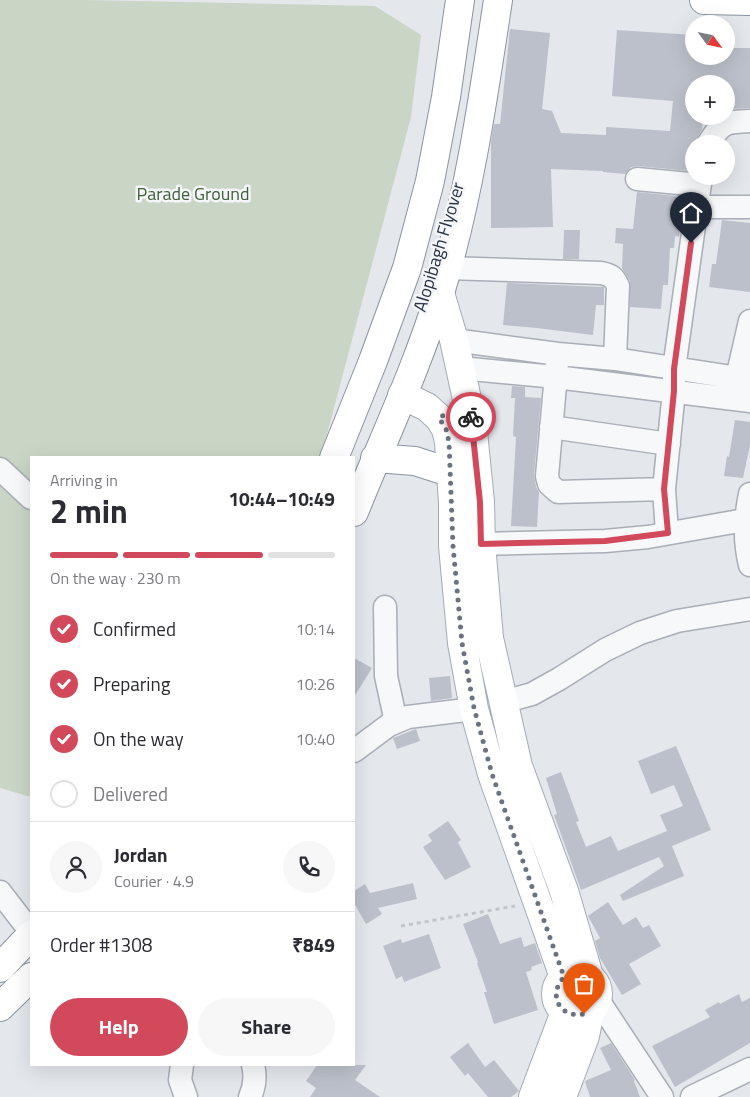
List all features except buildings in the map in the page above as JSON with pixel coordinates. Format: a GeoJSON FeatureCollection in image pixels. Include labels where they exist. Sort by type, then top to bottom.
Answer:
{"type":"FeatureCollection","features":[{"type":"Feature","properties":{"kind":"main road"},"geometry":{"type":"LineString","coordinates":[[335,456],[373,361],[410,258],[430,181],[446,97],[460,0]]}},
{"type":"Feature","properties":{"kind":"main road","name":"Alopibagh Flyover"},"geometry":{"type":"LineString","coordinates":[[349,456],[413,291],[436,213],[451,147],[474,0]]}},
{"type":"Feature","properties":{"kind":"main road","name":"Alopibagh Flyover"},"geometry":{"type":"LineString","coordinates":[[355,482],[422,308],[453,215],[489,0]]}},
{"type":"Feature","properties":{"kind":"main road"},"geometry":{"type":"LineString","coordinates":[[355,509],[428,328],[443,280],[470,172],[482,108],[498,0]]}},
{"type":"Feature","properties":{"kind":"main road"},"geometry":{"type":"LineString","coordinates":[[704,0],[750,0]]}},
{"type":"Feature","properties":{"kind":"main road"},"geometry":{"type":"LineString","coordinates":[[443,280],[472,422],[480,502],[481,544],[489,638],[518,766],[564,891],[581,995],[585,1036],[562,1097]]}},
{"type":"Feature","properties":{"kind":"main road"},"geometry":{"type":"LineString","coordinates":[[402,395],[426,407],[439,418],[446,429],[452,473],[453,546],[462,643],[474,708],[492,774],[538,902],[581,995]]}},
{"type":"Feature","properties":{"kind":"main road"},"geometry":{"type":"LineString","coordinates":[[439,418],[467,401]]}},
{"type":"Feature","properties":{"kind":"main road"},"geometry":{"type":"LineString","coordinates":[[375,458],[415,460],[452,473]]}},
{"type":"Feature","properties":{"kind":"main road"},"geometry":{"type":"LineString","coordinates":[[520,853],[546,843]]}},
{"type":"Feature","properties":{"kind":"main road"},"geometry":{"type":"LineString","coordinates":[[30,934],[4,963],[30,976]]}},
{"type":"Feature","properties":{"kind":"main road"},"geometry":{"type":"LineString","coordinates":[[0,1007],[30,978]]}},
{"type":"Feature","properties":{"kind":"main road"},"geometry":{"type":"LineString","coordinates":[[533,1097],[581,995]]}},
{"type":"Feature","properties":{"kind":"street"},"geometry":{"type":"LineString","coordinates":[[714,135],[717,130],[728,122],[750,121]]}},
{"type":"Feature","properties":{"kind":"street"},"geometry":{"type":"LineString","coordinates":[[637,179],[685,181]]}},
{"type":"Feature","properties":{"kind":"street"},"geometry":{"type":"LineString","coordinates":[[668,533],[664,489],[674,391],[674,369],[699,185]]}},
{"type":"Feature","properties":{"kind":"street"},"geometry":{"type":"LineString","coordinates":[[696,207],[750,207]]}},
{"type":"Feature","properties":{"kind":"street"},"geometry":{"type":"LineString","coordinates":[[443,280],[601,273],[610,275],[614,277],[618,286],[615,359]]}},
{"type":"Feature","properties":{"kind":"street"},"geometry":{"type":"LineString","coordinates":[[454,340],[558,354],[615,359],[744,379],[750,321]]}},
{"type":"Feature","properties":{"kind":"street"},"geometry":{"type":"LineString","coordinates":[[558,354],[547,476],[549,484],[558,492],[664,489]]}},
{"type":"Feature","properties":{"kind":"street"},"geometry":{"type":"LineString","coordinates":[[460,368],[556,377],[750,401]]}},
{"type":"Feature","properties":{"kind":"street"},"geometry":{"type":"LineString","coordinates":[[552,427],[669,444]]}},
{"type":"Feature","properties":{"kind":"street"},"geometry":{"type":"LineString","coordinates":[[0,469],[30,497]]}},
{"type":"Feature","properties":{"kind":"street"},"geometry":{"type":"LineString","coordinates":[[750,494],[745,520],[746,549],[750,565]]}},
{"type":"Feature","properties":{"kind":"street"},"geometry":{"type":"LineString","coordinates":[[481,544],[605,541],[745,520]]}},
{"type":"Feature","properties":{"kind":"street"},"geometry":{"type":"LineString","coordinates":[[385,608],[386,676],[396,722]]}},
{"type":"Feature","properties":{"kind":"street"},"geometry":{"type":"LineString","coordinates":[[503,702],[532,694],[560,680],[605,650],[640,633],[676,620],[750,609]]}},
{"type":"Feature","properties":{"kind":"street"},"geometry":{"type":"LineString","coordinates":[[355,750],[388,725],[408,717],[474,708]]}},
{"type":"Feature","properties":{"kind":"street"},"geometry":{"type":"LineString","coordinates":[[0,892],[30,932]]}},
{"type":"Feature","properties":{"kind":"street"},"geometry":{"type":"LineString","coordinates":[[581,995],[662,1097]]}},
{"type":"Feature","properties":{"kind":"street"},"geometry":{"type":"LineString","coordinates":[[182,1066],[180,1080],[186,1097]]}},
{"type":"Feature","properties":{"kind":"street"},"geometry":{"type":"LineString","coordinates":[[250,1097],[254,1085],[253,1066]]}},
{"type":"Feature","properties":{"kind":"street"},"geometry":{"type":"LineString","coordinates":[[692,1097],[750,1069]]}},
{"type":"Feature","properties":{"kind":"path"},"geometry":{"type":"LineString","coordinates":[[400,926],[538,902]]}},
{"type":"Feature","properties":{"kind":"green space","name":"Parade Ground"},"geometry":{"type":"Polygon","coordinates":[[[0,0],[375,6],[421,35],[411,117],[321,456],[30,456],[30,797],[0,788],[0,0]]]}},
{"type":"Feature","properties":{"kind":"way so far"},"geometry":{"type":"LineString","coordinates":[[471,417],[467,401],[439,418],[446,429],[449,442],[452,473],[453,546],[462,643],[474,708],[492,774],[564,977],[556,988],[557,1001],[565,1012],[578,1015],[584,1014]]}},
{"type":"Feature","properties":{"kind":"route"},"geometry":{"type":"LineString","coordinates":[[471,417],[480,502],[481,544],[605,541],[668,533],[664,489],[674,391],[674,369],[691,243]]}}]}
